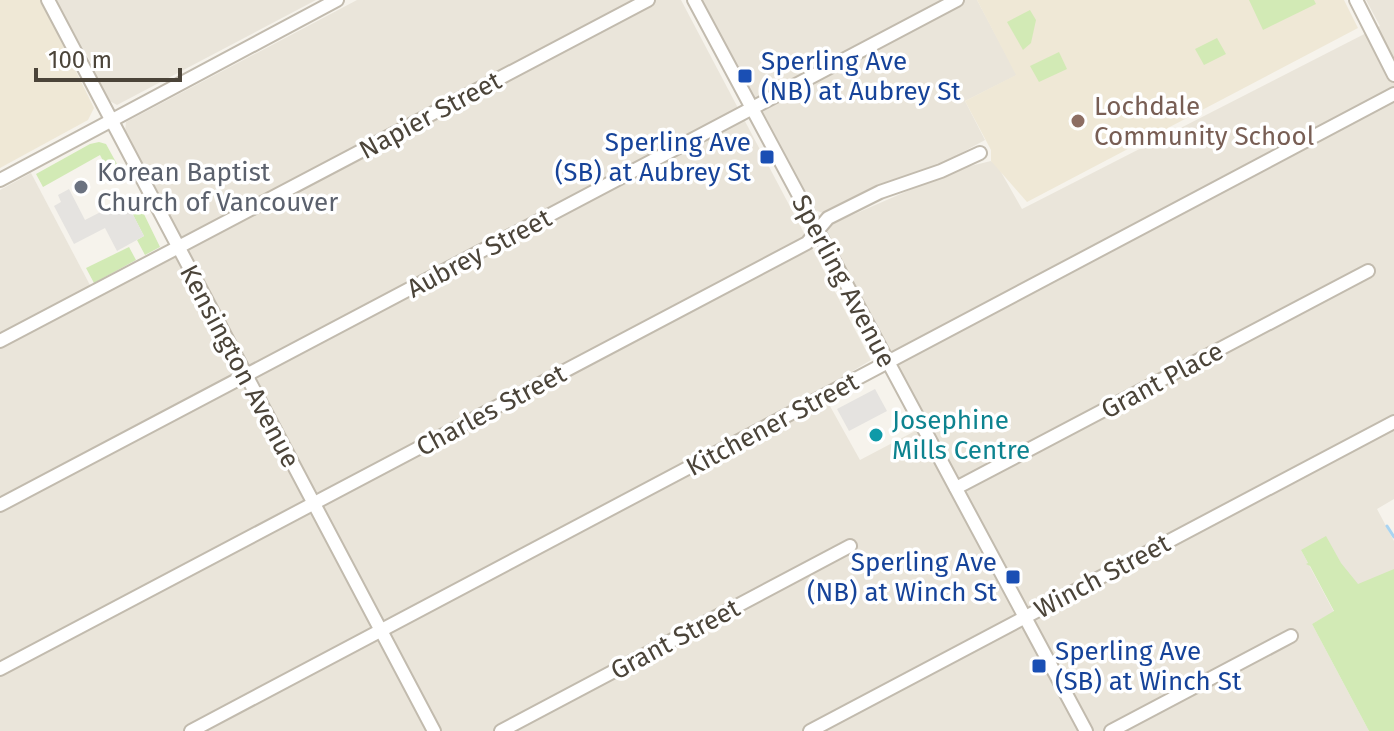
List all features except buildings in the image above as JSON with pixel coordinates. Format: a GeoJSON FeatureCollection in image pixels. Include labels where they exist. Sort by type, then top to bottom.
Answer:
{"type":"FeatureCollection","features":[{"type":"Feature","properties":{"kind":"street","name":"Kensington Avenue"},"geometry":{"type":"LineString","coordinates":[[48,0],[434,731]]}},
{"type":"Feature","properties":{"kind":"street"},"geometry":{"type":"LineString","coordinates":[[0,180],[337,0]]}},
{"type":"Feature","properties":{"kind":"street","name":"Napier Street"},"geometry":{"type":"LineString","coordinates":[[0,341],[648,0]]}},
{"type":"Feature","properties":{"kind":"street","name":"Sperling Avenue"},"geometry":{"type":"LineString","coordinates":[[694,0],[1086,731]]}},
{"type":"Feature","properties":{"kind":"street","name":"Aubrey Street"},"geometry":{"type":"LineString","coordinates":[[0,505],[957,0]]}},
{"type":"Feature","properties":{"kind":"street"},"geometry":{"type":"LineString","coordinates":[[1356,0],[1394,75]]}},
{"type":"Feature","properties":{"kind":"street","name":"Kitchener Street"},"geometry":{"type":"LineString","coordinates":[[191,731],[1394,94]]}},
{"type":"Feature","properties":{"kind":"street","name":"Charles Street"},"geometry":{"type":"LineString","coordinates":[[0,669],[807,243],[828,218],[865,199],[980,153]]}},
{"type":"Feature","properties":{"kind":"street","name":"Grant Place"},"geometry":{"type":"LineString","coordinates":[[956,488],[1368,271]]}},
{"type":"Feature","properties":{"kind":"street","name":"Winch Street"},"geometry":{"type":"LineString","coordinates":[[810,731],[1394,422]]}},
{"type":"Feature","properties":{"kind":"street","name":"Grant Street"},"geometry":{"type":"LineString","coordinates":[[501,731],[850,546]]}},
{"type":"Feature","properties":{"kind":"street"},"geometry":{"type":"LineString","coordinates":[[1111,731],[1291,636]]}},
{"type":"Feature","properties":{"kind":"shaded area"},"geometry":{"type":"Polygon","coordinates":[[[0,0],[41,0],[94,108],[88,120],[0,168],[0,0]]]}},
{"type":"Feature","properties":{"kind":"shaded area"},"geometry":{"type":"Polygon","coordinates":[[[57,0],[316,0],[117,105],[106,99],[93,73],[94,68],[60,13],[57,0]]]}},
{"type":"Feature","properties":{"kind":"shaded area"},"geometry":{"type":"Polygon","coordinates":[[[357,0],[681,0],[871,360],[821,390],[860,460],[917,430],[1078,731],[0,731],[0,348],[187,249],[125,132],[126,122],[357,0]]]}},
{"type":"Feature","properties":{"kind":"shaded area"},"geometry":{"type":"Polygon","coordinates":[[[701,0],[944,0],[763,96],[779,99],[965,0],[977,0],[1017,75],[965,101],[985,140],[954,157],[825,214],[813,209],[701,0]]]}},
{"type":"Feature","properties":{"kind":"shaded area","name":"Lochdale Community School"},"geometry":{"type":"Polygon","coordinates":[[[977,0],[1344,0],[1358,28],[1027,202],[991,161],[991,150],[965,101],[1016,75],[977,0]]]}},
{"type":"Feature","properties":{"kind":"shaded area"},"geometry":{"type":"Polygon","coordinates":[[[1366,0],[1394,0],[1394,499],[1377,509],[1394,541],[1394,581],[1360,598],[1301,550],[1334,612],[1312,624],[1369,731],[1087,731],[828,237],[827,226],[958,169],[991,161],[997,165],[1022,209],[1380,26],[1366,0]]]}},
{"type":"Feature","properties":{"kind":"shaded area"},"geometry":{"type":"Polygon","coordinates":[[[31,173],[91,287],[0,334],[0,190],[31,173]]]}},
{"type":"Feature","properties":{"kind":"shaded area"},"geometry":{"type":"Polygon","coordinates":[[[69,189],[85,220],[120,202],[127,203],[144,236],[117,251],[105,228],[74,244],[54,206],[61,202],[58,195],[69,189]]]}},
{"type":"Feature","properties":{"kind":"shaded area"},"geometry":{"type":"Polygon","coordinates":[[[875,389],[887,411],[849,431],[837,409],[875,389]]]}},
{"type":"Feature","properties":{"kind":"green space"},"geometry":{"type":"Polygon","coordinates":[[[1249,0],[1314,0],[1316,4],[1263,30],[1249,0]]]}},
{"type":"Feature","properties":{"kind":"green space"},"geometry":{"type":"Polygon","coordinates":[[[1030,10],[1036,20],[1031,43],[1023,50],[1007,22],[1030,10]]]}},
{"type":"Feature","properties":{"kind":"green space"},"geometry":{"type":"Polygon","coordinates":[[[1217,38],[1226,54],[1204,65],[1195,49],[1217,38]]]}},
{"type":"Feature","properties":{"kind":"green space"},"geometry":{"type":"Polygon","coordinates":[[[1059,52],[1067,69],[1039,82],[1030,66],[1059,52]]]}},
{"type":"Feature","properties":{"kind":"green space"},"geometry":{"type":"Polygon","coordinates":[[[99,142],[106,144],[123,175],[110,182],[106,174],[109,172],[100,155],[43,187],[36,174],[99,142]]]}},
{"type":"Feature","properties":{"kind":"green space"},"geometry":{"type":"Polygon","coordinates":[[[141,208],[160,247],[145,255],[137,240],[144,236],[132,213],[141,208]]]}},
{"type":"Feature","properties":{"kind":"green space"},"geometry":{"type":"Polygon","coordinates":[[[129,247],[136,260],[94,283],[86,268],[129,247]]]}},
{"type":"Feature","properties":{"kind":"green space"},"geometry":{"type":"Polygon","coordinates":[[[1326,536],[1341,563],[1358,584],[1394,569],[1394,731],[1369,731],[1312,624],[1334,611],[1301,550],[1326,536]]]}},
{"type":"Feature","properties":{"kind":"waterway"},"geometry":{"type":"LineString","coordinates":[[1387,526],[1394,537]]}},
{"type":"Feature","properties":{"kind":"place","name":"Sperling Ave (NB) at Aubrey St"},"geometry":{"type":"Point","coordinates":[745,76]}},
{"type":"Feature","properties":{"kind":"place","name":"Lochdale Community School"},"geometry":{"type":"Point","coordinates":[1078,121]}},
{"type":"Feature","properties":{"kind":"place","name":"Sperling Ave (SB) at Aubrey St"},"geometry":{"type":"Point","coordinates":[767,157]}},
{"type":"Feature","properties":{"kind":"place","name":"Korean Baptist Church of Vancouver"},"geometry":{"type":"Point","coordinates":[81,187]}},
{"type":"Feature","properties":{"kind":"place","name":"Josephine Mills Centre"},"geometry":{"type":"Point","coordinates":[876,435]}},
{"type":"Feature","properties":{"kind":"place","name":"Sperling Ave (NB) at Winch St"},"geometry":{"type":"Point","coordinates":[1013,577]}},
{"type":"Feature","properties":{"kind":"place","name":"Sperling Ave (SB) at Winch St"},"geometry":{"type":"Point","coordinates":[1039,666]}}]}
